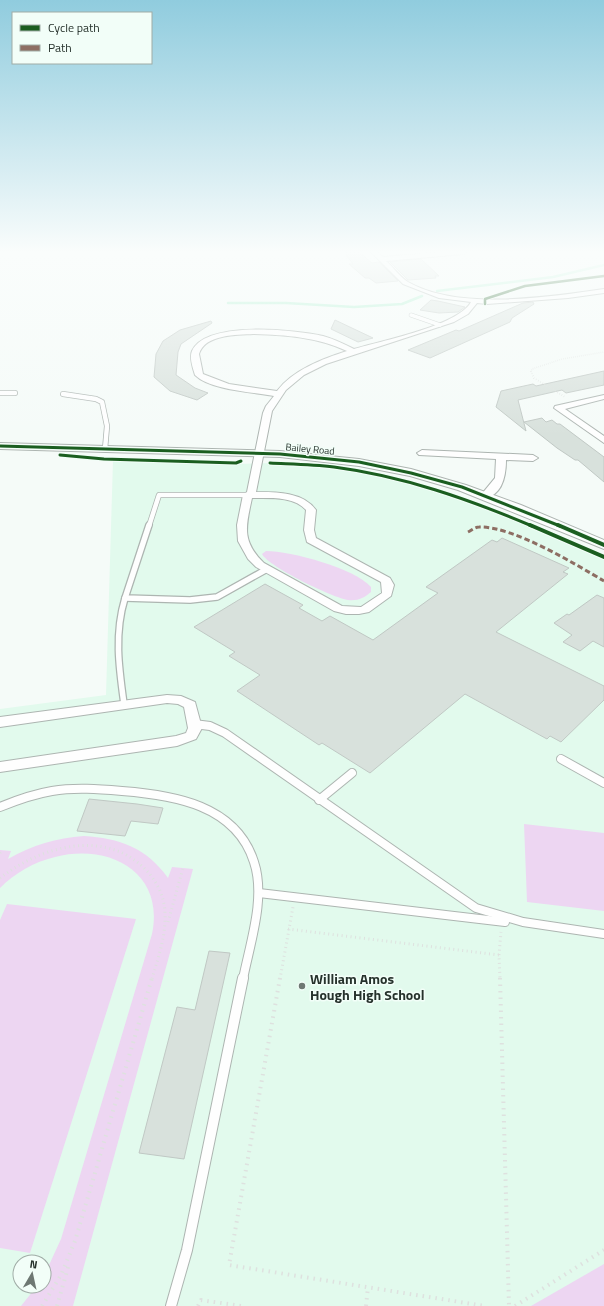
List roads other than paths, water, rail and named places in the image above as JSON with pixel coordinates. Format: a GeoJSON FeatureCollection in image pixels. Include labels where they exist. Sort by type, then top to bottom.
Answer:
{"type":"FeatureCollection","features":[{"type":"Feature","properties":{"kind":"street"},"geometry":{"type":"LineString","coordinates":[[250,495],[286,497],[305,504],[311,510],[309,530],[311,540],[379,575],[386,580],[389,591],[387,594],[362,611],[346,611],[338,609],[267,569],[250,557],[244,549],[242,539],[243,523],[270,407],[279,394],[302,374],[330,360],[440,325],[464,313]]}},
{"type":"Feature","properties":{"kind":"street"},"geometry":{"type":"LineString","coordinates":[[279,394],[232,388],[210,381],[199,375],[196,362],[196,350],[203,342],[218,336],[249,332],[307,335],[332,341],[355,352]]}},
{"type":"Feature","properties":{"kind":"street"},"geometry":{"type":"LineString","coordinates":[[604,397],[558,408],[604,440]]}},
{"type":"Feature","properties":{"kind":"street","name":"Bailey Road"},"geometry":{"type":"LineString","coordinates":[[0,446],[318,456],[377,465],[435,479],[486,495],[604,545]]}},
{"type":"Feature","properties":{"kind":"street"},"geometry":{"type":"LineString","coordinates":[[422,453],[533,458]]}},
{"type":"Feature","properties":{"kind":"street"},"geometry":{"type":"LineString","coordinates":[[486,495],[499,482],[501,474],[501,456]]}},
{"type":"Feature","properties":{"kind":"street"},"geometry":{"type":"LineString","coordinates":[[0,722],[167,699],[181,700],[190,705],[196,728],[191,736],[178,741],[0,767]]}},
{"type":"Feature","properties":{"kind":"lane"},"geometry":{"type":"LineString","coordinates":[[411,315],[440,325]]}},
{"type":"Feature","properties":{"kind":"lane"},"geometry":{"type":"LineString","coordinates":[[0,393],[15,393]]}},
{"type":"Feature","properties":{"kind":"lane"},"geometry":{"type":"LineString","coordinates":[[63,394],[96,399],[102,402],[106,426],[105,449]]}},
{"type":"Feature","properties":{"kind":"lane"},"geometry":{"type":"LineString","coordinates":[[124,704],[117,636],[118,623],[157,498],[163,494],[250,495]]}},
{"type":"Feature","properties":{"kind":"lane"},"geometry":{"type":"LineString","coordinates":[[125,598],[190,600],[217,597],[267,569]]}},
{"type":"Feature","properties":{"kind":"lane"},"geometry":{"type":"LineString","coordinates":[[194,724],[210,726],[225,733],[476,908],[499,918],[530,925]]}},
{"type":"Feature","properties":{"kind":"lane"},"geometry":{"type":"LineString","coordinates":[[561,759],[604,783]]}},
{"type":"Feature","properties":{"kind":"lane"},"geometry":{"type":"LineString","coordinates":[[319,800],[352,773]]}},
{"type":"Feature","properties":{"kind":"lane"},"geometry":{"type":"LineString","coordinates":[[0,806],[38,794],[77,789],[120,791],[190,801],[220,816],[242,837],[254,860],[258,874],[259,893],[187,1250],[171,1306]]}},
{"type":"Feature","properties":{"kind":"lane"},"geometry":{"type":"LineString","coordinates":[[259,893],[604,934]]}},
{"type":"Feature","properties":{"kind":"place","name":"William Amos Hough High School"},"geometry":{"type":"Point","coordinates":[302,986]}}]}
